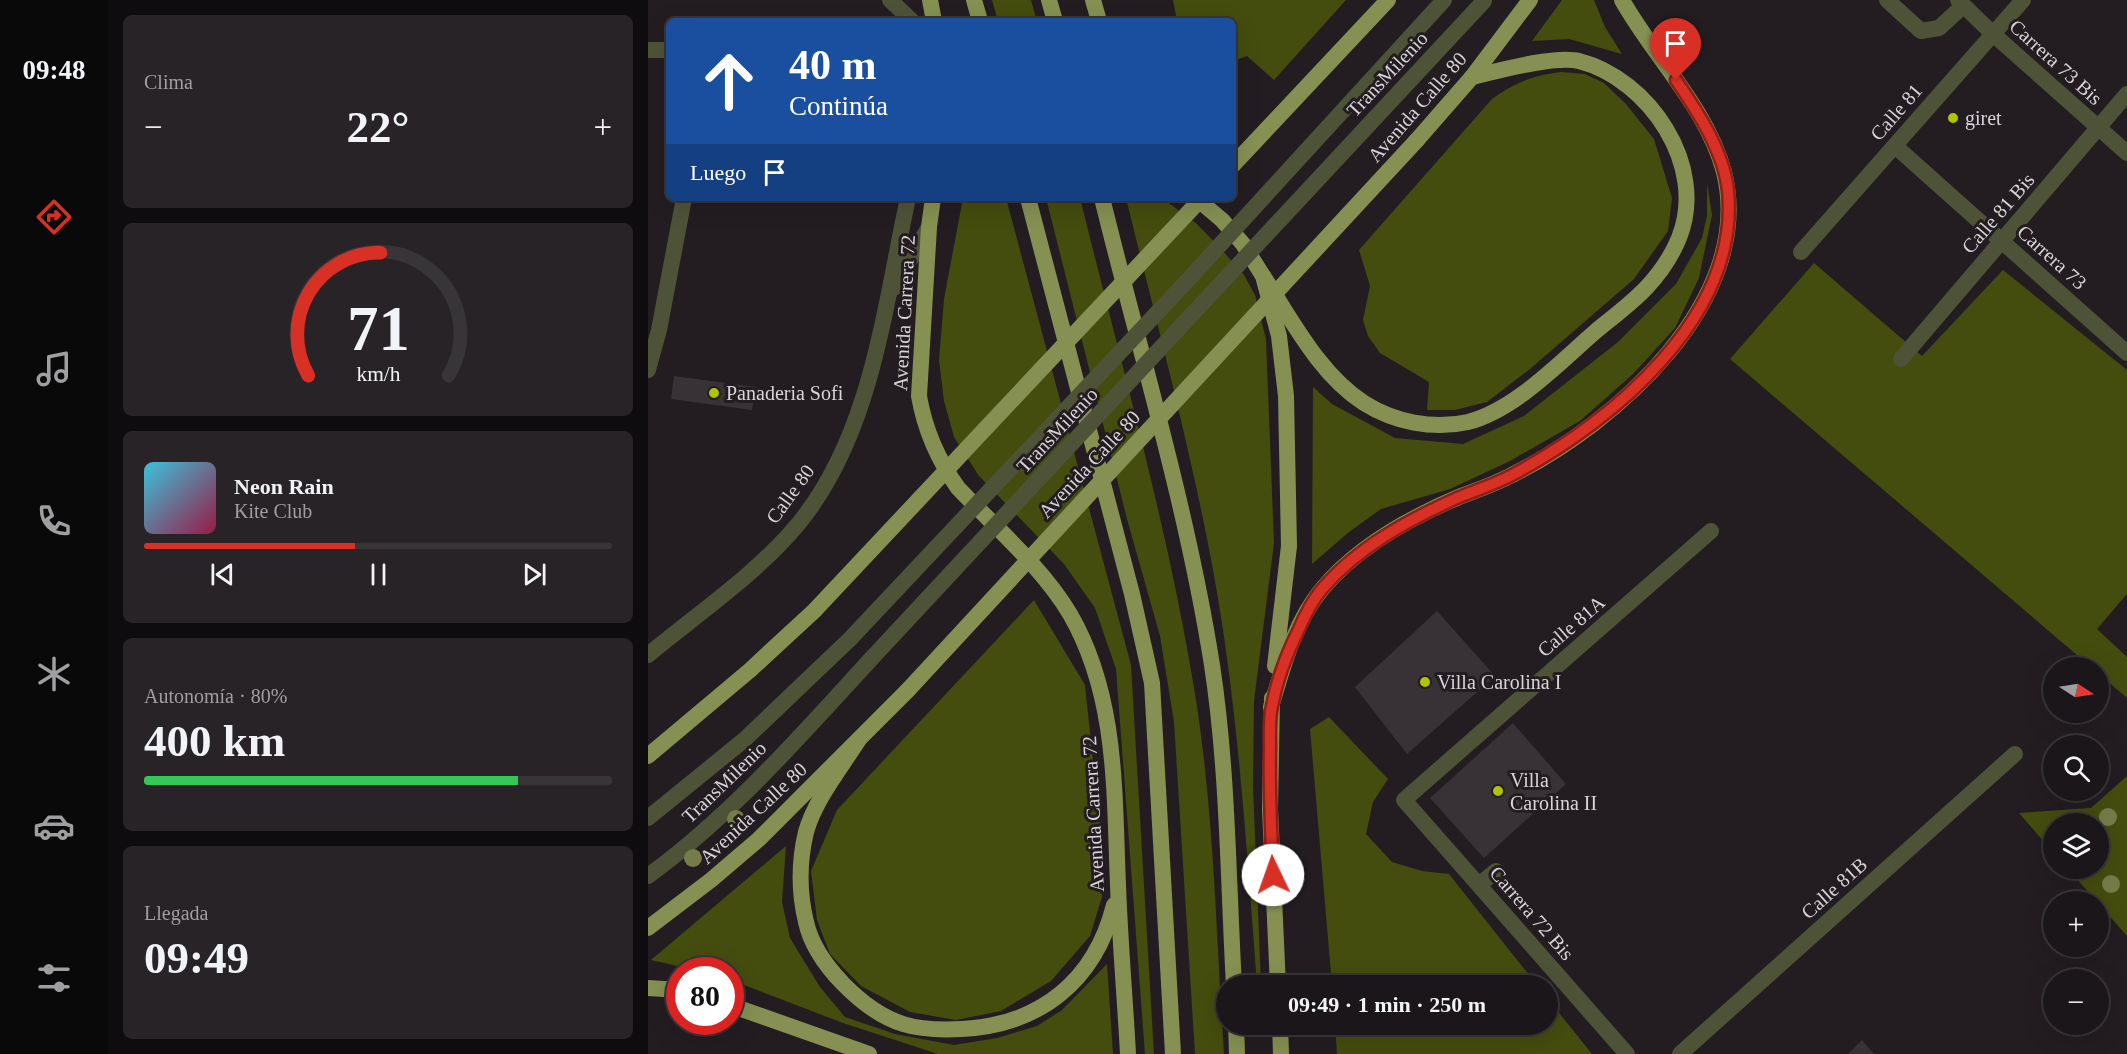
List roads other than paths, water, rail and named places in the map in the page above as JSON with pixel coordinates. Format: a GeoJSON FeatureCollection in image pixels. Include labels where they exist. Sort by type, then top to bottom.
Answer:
{"type":"FeatureCollection","features":[{"type":"Feature","properties":{"kind":"highway"},"geometry":{"type":"LineString","coordinates":[[930,0],[933,18]]}},
{"type":"Feature","properties":{"kind":"highway"},"geometry":{"type":"LineString","coordinates":[[974,0],[979,18]]}},
{"type":"Feature","properties":{"kind":"highway"},"geometry":{"type":"LineString","coordinates":[[1049,0],[1054,18]]}},
{"type":"Feature","properties":{"kind":"highway"},"geometry":{"type":"LineString","coordinates":[[1093,0],[1098,18]]}},
{"type":"Feature","properties":{"kind":"highway"},"geometry":{"type":"LineString","coordinates":[[1236,162],[1388,0]]}},
{"type":"Feature","properties":{"kind":"highway","name":"Avenida Calle 80"},"geometry":{"type":"LineString","coordinates":[[648,928],[711,880],[759,839],[908,690],[1418,140],[1472,77],[1530,0]]}},
{"type":"Feature","properties":{"kind":"highway"},"geometry":{"type":"LineString","coordinates":[[1271,707],[1288,652],[1308,609],[1322,589],[1343,569],[1382,537],[1410,520],[1511,476],[1577,436],[1616,406],[1654,367],[1684,333],[1707,297],[1728,232],[1728,190],[1723,169],[1707,131],[1688,98],[1637,27],[1622,0]]}},
{"type":"Feature","properties":{"kind":"highway"},"geometry":{"type":"LineString","coordinates":[[1200,201],[1222,220],[1243,244],[1327,371],[1364,403],[1405,421],[1438,426],[1468,422],[1504,408],[1648,286],[1672,254],[1680,235],[1686,210],[1684,169],[1661,120],[1643,99],[1610,74],[1577,60],[1528,64],[1472,77]]}},
{"type":"Feature","properties":{"kind":"highway","name":"Avenida Carrera 72"},"geometry":{"type":"LineString","coordinates":[[933,201],[929,226],[919,396],[923,417],[932,444],[946,471],[1057,593],[1090,656],[1108,721],[1114,770],[1128,1054]]}},
{"type":"Feature","properties":{"kind":"highway"},"geometry":{"type":"LineString","coordinates":[[1029,201],[1142,633],[1152,683],[1173,1054]]}},
{"type":"Feature","properties":{"kind":"highway"},"geometry":{"type":"LineString","coordinates":[[1103,201],[1189,546],[1212,666],[1223,778],[1233,975]]}},
{"type":"Feature","properties":{"kind":"highway"},"geometry":{"type":"LineString","coordinates":[[648,756],[749,671],[815,610],[1199,201]]}},
{"type":"Feature","properties":{"kind":"highway"},"geometry":{"type":"LineString","coordinates":[[1263,276],[1279,336],[1286,396],[1289,497],[1287,580],[1271,707],[1270,809],[1278,975]]}},
{"type":"Feature","properties":{"kind":"highway"},"geometry":{"type":"LineString","coordinates":[[858,741],[828,788],[807,831],[800,872],[806,924],[827,966],[864,1004],[903,1024],[942,1030],[982,1028],[1035,1012],[1056,999],[1083,972],[1096,953],[1107,931],[1118,887]]}},
{"type":"Feature","properties":{"kind":"highway"},"geometry":{"type":"LineString","coordinates":[[648,988],[666,989]]}},
{"type":"Feature","properties":{"kind":"highway"},"geometry":{"type":"LineString","coordinates":[[744,1010],[869,1054]]}},
{"type":"Feature","properties":{"kind":"highway"},"geometry":{"type":"LineString","coordinates":[[1237,1035],[1238,1054]]}},
{"type":"Feature","properties":{"kind":"highway"},"geometry":{"type":"LineString","coordinates":[[1280,1035],[1281,1054]]}},
{"type":"Feature","properties":{"kind":"street"},"geometry":{"type":"LineString","coordinates":[[890,0],[909,18]]}},
{"type":"Feature","properties":{"kind":"street","name":"TransMilenio"},"geometry":{"type":"LineString","coordinates":[[648,818],[744,740],[850,639],[1187,281],[1444,0]]}},
{"type":"Feature","properties":{"kind":"street","name":"TransMilenio"},"geometry":{"type":"LineString","coordinates":[[648,876],[680,853],[764,775],[1484,0]]}},
{"type":"Feature","properties":{"kind":"street","name":"Carrera 73 Bis"},"geometry":{"type":"LineString","coordinates":[[1887,0],[1921,31],[1939,28],[1958,7],[1993,34],[2127,153]]}},
{"type":"Feature","properties":{"kind":"street","name":"Calle 81"},"geometry":{"type":"LineString","coordinates":[[1802,252],[2023,0]]}},
{"type":"Feature","properties":{"kind":"street"},"geometry":{"type":"LineString","coordinates":[[648,50],[666,50]]}},
{"type":"Feature","properties":{"kind":"street","name":"Calle 81 Bis"},"geometry":{"type":"LineString","coordinates":[[1901,358],[2127,94]]}},
{"type":"Feature","properties":{"kind":"street","name":"Carrera 73"},"geometry":{"type":"LineString","coordinates":[[1895,146],[2127,353]]}},
{"type":"Feature","properties":{"kind":"street"},"geometry":{"type":"LineString","coordinates":[[648,370],[659,330],[683,201]]}},
{"type":"Feature","properties":{"kind":"street","name":"Calle 80"},"geometry":{"type":"LineString","coordinates":[[648,655],[766,557],[798,524],[825,487],[851,435],[868,380],[907,201]]}},
{"type":"Feature","properties":{"kind":"street"},"geometry":{"type":"LineString","coordinates":[[885,304],[929,226]]}},
{"type":"Feature","properties":{"kind":"street","name":"Calle 81A"},"geometry":{"type":"LineString","coordinates":[[1404,800],[1711,531]]}},
{"type":"Feature","properties":{"kind":"street","name":"Calle 81B"},"geometry":{"type":"LineString","coordinates":[[1680,1054],[2015,754]]}},
{"type":"Feature","properties":{"kind":"street","name":"Carrera 72 Bis"},"geometry":{"type":"LineString","coordinates":[[1404,800],[1627,1054]]}},
{"type":"Feature","properties":{"kind":"street"},"geometry":{"type":"LineString","coordinates":[[1479,885],[1496,872]]}},
{"type":"Feature","properties":{"kind":"place","name":"giret"},"geometry":{"type":"Point","coordinates":[1953,118]}},
{"type":"Feature","properties":{"kind":"place","name":"Panaderia Sofi"},"geometry":{"type":"Point","coordinates":[714,393]}},
{"type":"Feature","properties":{"kind":"place","name":"Villa Carolina I"},"geometry":{"type":"Point","coordinates":[1425,682]}},
{"type":"Feature","properties":{"kind":"place","name":"Villa Carolina II"},"geometry":{"type":"Point","coordinates":[1498,791]}}]}
